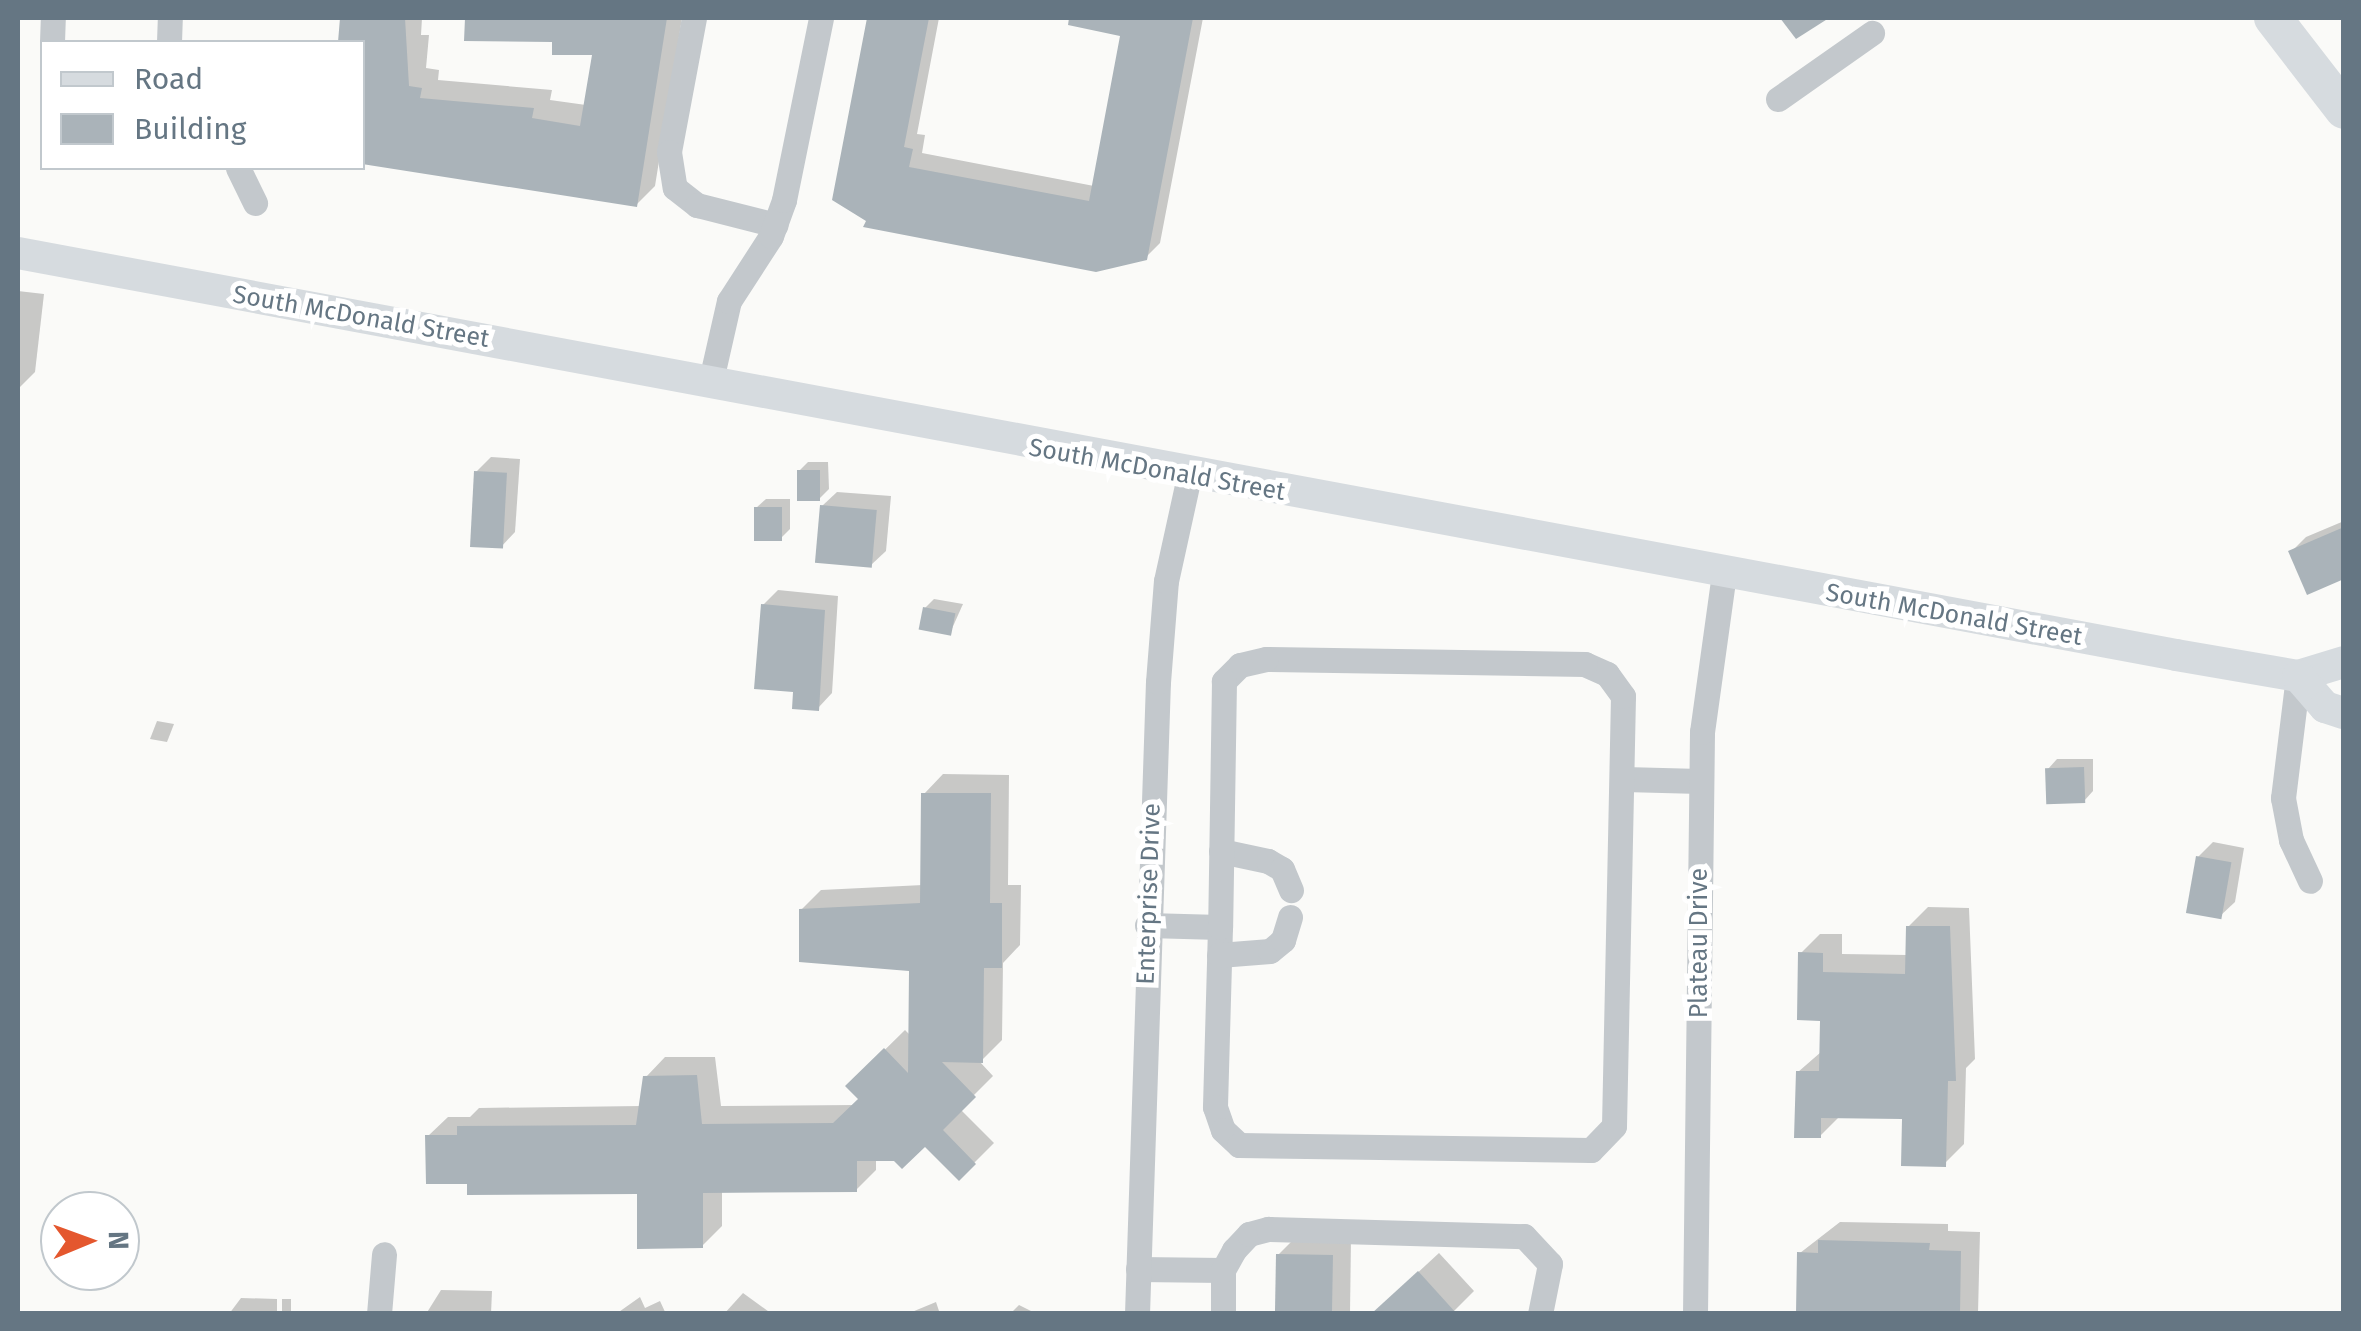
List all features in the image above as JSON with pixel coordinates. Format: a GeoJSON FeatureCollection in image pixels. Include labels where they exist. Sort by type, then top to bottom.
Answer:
{"type":"FeatureCollection","features":[{"type":"Feature","properties":{"kind":"highway"},"geometry":{"type":"LineString","coordinates":[[2276,18],[2344,108]]}},
{"type":"Feature","properties":{"kind":"main road","name":"South McDonald Street"},"geometry":{"type":"LineString","coordinates":[[18,253],[711,380],[1189,476],[2298,676],[2344,662]]}},
{"type":"Feature","properties":{"kind":"main road"},"geometry":{"type":"LineString","coordinates":[[2298,676],[2325,707],[2344,713]]}},
{"type":"Feature","properties":{"kind":"street"},"geometry":{"type":"LineString","coordinates":[[694,18],[668,152],[675,188],[698,205],[776,225]]}},
{"type":"Feature","properties":{"kind":"street"},"geometry":{"type":"LineString","coordinates":[[711,380],[729,301],[776,225],[821,18]]}},
{"type":"Feature","properties":{"kind":"street"},"geometry":{"type":"LineString","coordinates":[[1778,99],[1872,33]]}},
{"type":"Feature","properties":{"kind":"street"},"geometry":{"type":"LineString","coordinates":[[239,170],[255,203]]}},
{"type":"Feature","properties":{"kind":"street","name":"Enterprise Drive"},"geometry":{"type":"LineString","coordinates":[[1136,1314],[1147,925],[1166,580],[1189,476]]}},
{"type":"Feature","properties":{"kind":"street","name":"Plateau Drive"},"geometry":{"type":"LineString","coordinates":[[1696,1314],[1700,781],[1724,574]]}},
{"type":"Feature","properties":{"kind":"street"},"geometry":{"type":"LineString","coordinates":[[1256,659],[1586,664],[1608,674],[1623,696],[1624,779],[1614,1126],[1591,1150],[1239,1145],[1223,1130],[1215,1107],[1224,682],[1256,659]]}},
{"type":"Feature","properties":{"kind":"street"},"geometry":{"type":"LineString","coordinates":[[2298,676],[2283,798],[2310,881]]}},
{"type":"Feature","properties":{"kind":"street"},"geometry":{"type":"LineString","coordinates":[[1624,779],[1700,781]]}},
{"type":"Feature","properties":{"kind":"street"},"geometry":{"type":"LineString","coordinates":[[1222,851],[1268,861],[1282,869],[1291,890]]}},
{"type":"Feature","properties":{"kind":"street"},"geometry":{"type":"LineString","coordinates":[[1219,954],[1270,951],[1283,940],[1290,916]]}},
{"type":"Feature","properties":{"kind":"street"},"geometry":{"type":"LineString","coordinates":[[1147,925],[1220,927]]}},
{"type":"Feature","properties":{"kind":"street"},"geometry":{"type":"LineString","coordinates":[[1222,1314],[1224,1270],[1249,1234],[1268,1230],[1508,1232],[1536,1242],[1550,1264],[1540,1314]]}},
{"type":"Feature","properties":{"kind":"street"},"geometry":{"type":"LineString","coordinates":[[379,1314],[384,1254]]}},
{"type":"Feature","properties":{"kind":"street"},"geometry":{"type":"LineString","coordinates":[[1138,1269],[1224,1270]]}},
{"type":"Feature","properties":{"kind":"building"},"geometry":{"type":"Polygon","coordinates":[[[340,18],[405,18],[409,86],[422,88],[420,98],[534,108],[532,118],[580,126],[592,55],[552,55],[552,42],[464,41],[465,18],[667,18],[637,207],[365,164],[365,40],[338,40],[340,18]]]}},
{"type":"Feature","properties":{"kind":"building"},"geometry":{"type":"Polygon","coordinates":[[[867,18],[929,18],[904,147],[913,149],[909,167],[1089,201],[1120,36],[1068,25],[1069,18],[1193,18],[1147,260],[1096,272],[863,227],[866,221],[832,200],[867,18]]]}},
{"type":"Feature","properties":{"kind":"building"},"geometry":{"type":"Polygon","coordinates":[[[1780,18],[1829,18],[1796,39],[1780,18]]]}},
{"type":"Feature","properties":{"kind":"building"},"geometry":{"type":"Polygon","coordinates":[[[797,470],[820,470],[820,501],[797,501],[797,470]]]}},
{"type":"Feature","properties":{"kind":"building"},"geometry":{"type":"Polygon","coordinates":[[[474,471],[507,473],[503,549],[470,547],[474,471]]]}},
{"type":"Feature","properties":{"kind":"building"},"geometry":{"type":"Polygon","coordinates":[[[820,505],[877,510],[872,568],[815,563],[820,505]]]}},
{"type":"Feature","properties":{"kind":"building"},"geometry":{"type":"Polygon","coordinates":[[[754,507],[782,507],[782,541],[754,541],[754,507]]]}},
{"type":"Feature","properties":{"kind":"building"},"geometry":{"type":"Polygon","coordinates":[[[2344,527],[2344,579],[2307,595],[2288,551],[2344,527]]]}},
{"type":"Feature","properties":{"kind":"building"},"geometry":{"type":"Polygon","coordinates":[[[761,604],[825,610],[819,711],[792,709],[793,692],[754,689],[761,604]]]}},
{"type":"Feature","properties":{"kind":"building"},"geometry":{"type":"Polygon","coordinates":[[[923,607],[955,613],[951,636],[919,630],[923,607]]]}},
{"type":"Feature","properties":{"kind":"building"},"geometry":{"type":"Polygon","coordinates":[[[2084,767],[2085,803],[2046,804],[2045,768],[2084,767]]]}},
{"type":"Feature","properties":{"kind":"building"},"geometry":{"type":"Polygon","coordinates":[[[921,793],[991,793],[990,903],[1002,903],[1002,968],[984,968],[983,1063],[942,1062],[976,1097],[943,1130],[976,1164],[959,1181],[925,1147],[902,1169],[894,1161],[857,1161],[857,1192],[703,1193],[703,1248],[637,1249],[637,1194],[467,1195],[467,1184],[426,1184],[425,1135],[457,1135],[457,1126],[636,1125],[643,1076],[697,1075],[702,1124],[833,1123],[858,1099],[845,1086],[884,1048],[908,1073],[909,971],[799,962],[799,909],[920,903],[921,793]]]}},
{"type":"Feature","properties":{"kind":"building"},"geometry":{"type":"Polygon","coordinates":[[[2196,856],[2231,862],[2221,919],[2186,913],[2196,856]]]}},
{"type":"Feature","properties":{"kind":"building"},"geometry":{"type":"Polygon","coordinates":[[[1906,926],[1950,926],[1956,1081],[1948,1081],[1946,1167],[1901,1166],[1902,1119],[1821,1118],[1821,1138],[1794,1138],[1796,1071],[1819,1071],[1820,1021],[1797,1020],[1798,952],[1823,953],[1823,972],[1905,974],[1906,926]]]}},
{"type":"Feature","properties":{"kind":"building"},"geometry":{"type":"Polygon","coordinates":[[[1818,1240],[1930,1243],[1929,1250],[1961,1251],[1960,1314],[1796,1314],[1797,1252],[1818,1253],[1818,1240]]]}},
{"type":"Feature","properties":{"kind":"building"},"geometry":{"type":"Polygon","coordinates":[[[1276,1254],[1333,1255],[1332,1314],[1275,1314],[1276,1254]]]}},
{"type":"Feature","properties":{"kind":"building"},"geometry":{"type":"Polygon","coordinates":[[[1418,1271],[1457,1314],[1371,1314],[1418,1271]]]}}]}
